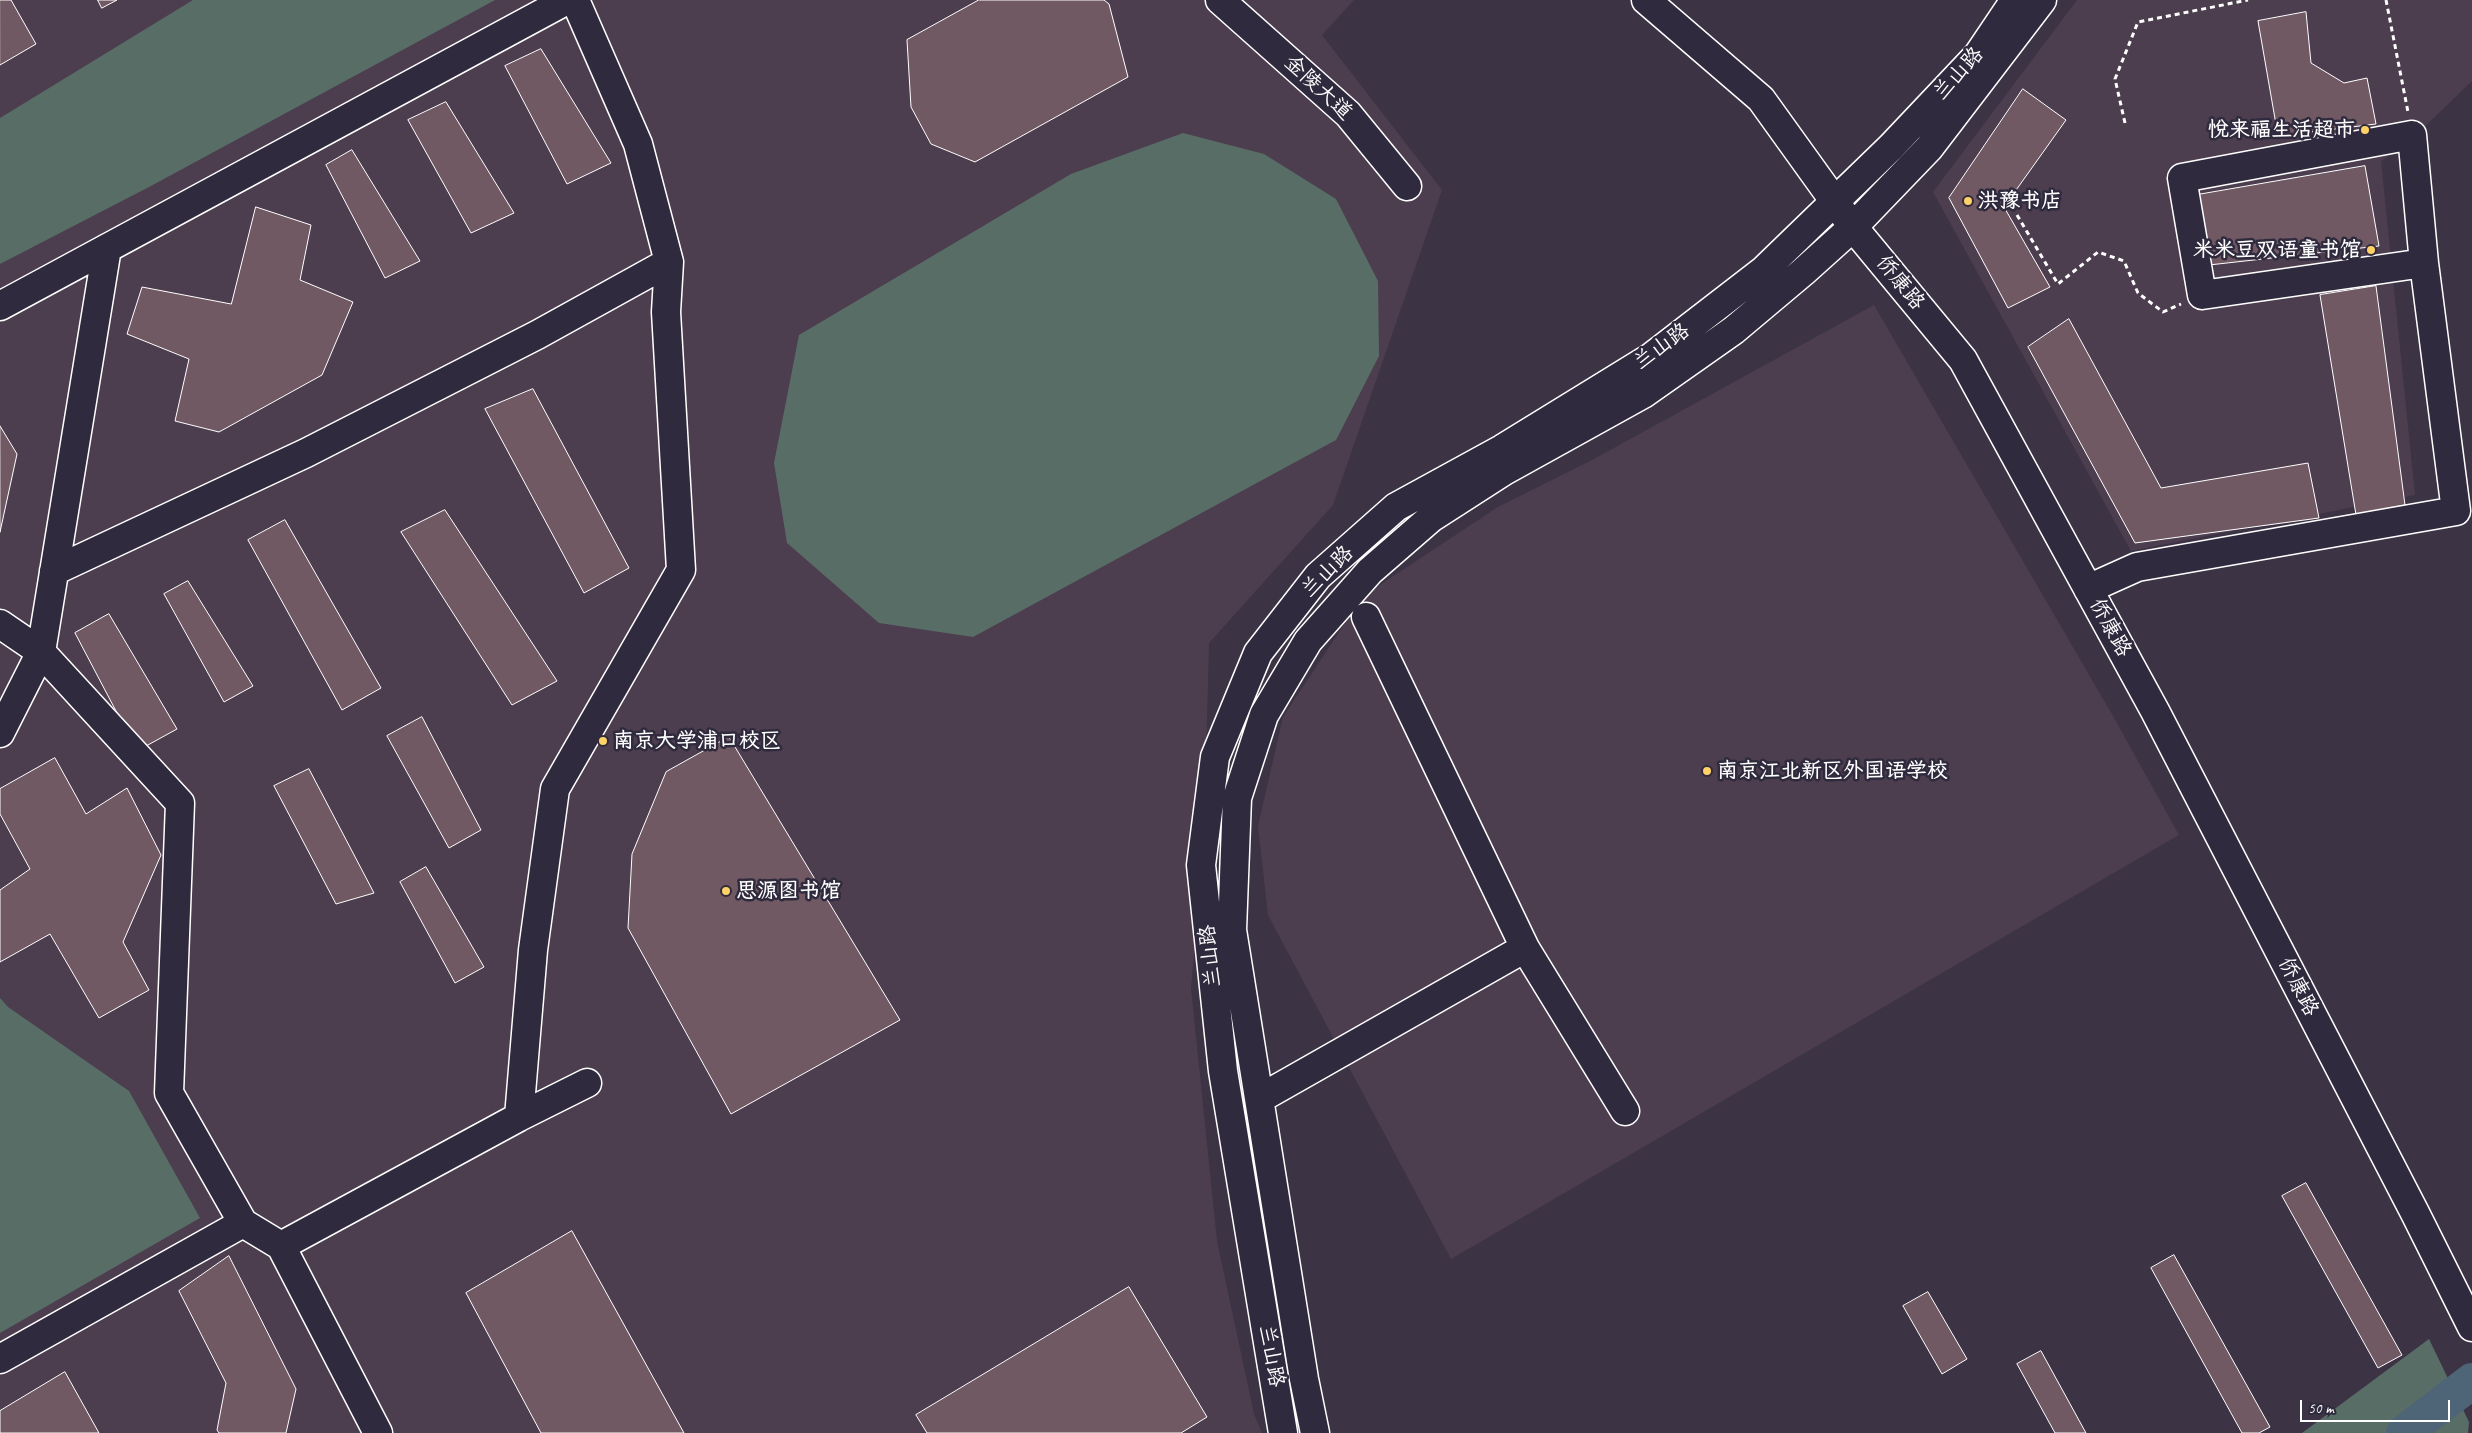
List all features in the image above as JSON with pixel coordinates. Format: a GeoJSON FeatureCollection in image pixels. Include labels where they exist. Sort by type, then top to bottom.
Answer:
{"type":"FeatureCollection","features":[{"type":"Feature","properties":{"kind":"street"},"geometry":{"type":"LineString","coordinates":[[0,306],[567,0]]}},
{"type":"Feature","properties":{"kind":"street"},"geometry":{"type":"LineString","coordinates":[[519,1117],[534,950],[555,789],[681,570],[666,312],[669,262],[638,144],[575,0]]}},
{"type":"Feature","properties":{"kind":"street","name":"金陵大道"},"geometry":{"type":"LineString","coordinates":[[1220,0],[1348,114],[1407,186]]}},
{"type":"Feature","properties":{"kind":"street","name":"侨康路"},"geometry":{"type":"LineString","coordinates":[[1646,0],[1761,99],[1853,227],[1963,360],[2160,720],[2472,1327]]}},
{"type":"Feature","properties":{"kind":"street","name":"兰山路"},"geometry":{"type":"LineString","coordinates":[[1283,1433],[1223,1071],[1201,865],[1215,757],[1258,653],[1318,576],[1396,508],[1502,449],[1650,358],[1764,270],[1891,147],[1978,55],[2015,0]]}},
{"type":"Feature","properties":{"kind":"street","name":"兰山路"},"geometry":{"type":"LineString","coordinates":[[1315,1433],[1302,1369],[1232,930],[1237,798],[1264,715],[1308,641],[1370,571],[1430,518],[1504,471],[1650,389],[1734,330],[1853,227],[1929,148],[2042,0]]}},
{"type":"Feature","properties":{"kind":"street"},"geometry":{"type":"LineString","coordinates":[[2088,589],[2137,567],[2456,510],[2424,262],[2412,135],[2182,178],[2202,295],[2424,262]]}},
{"type":"Feature","properties":{"kind":"street"},"geometry":{"type":"LineString","coordinates":[[0,733],[41,652],[107,248]]}},
{"type":"Feature","properties":{"kind":"street"},"geometry":{"type":"LineString","coordinates":[[54,571],[306,453],[537,335],[669,262]]}},
{"type":"Feature","properties":{"kind":"street"},"geometry":{"type":"LineString","coordinates":[[1366,617],[1525,948],[1625,1111]]}},
{"type":"Feature","properties":{"kind":"street"},"geometry":{"type":"LineString","coordinates":[[0,624],[41,652],[180,803],[169,1093],[243,1223],[281,1246],[378,1433]]}},
{"type":"Feature","properties":{"kind":"street"},"geometry":{"type":"LineString","coordinates":[[1259,1099],[1525,948]]}},
{"type":"Feature","properties":{"kind":"street"},"geometry":{"type":"LineString","coordinates":[[281,1246],[519,1117],[587,1083]]}},
{"type":"Feature","properties":{"kind":"street"},"geometry":{"type":"LineString","coordinates":[[0,1359],[243,1223]]}},
{"type":"Feature","properties":{"kind":"path"},"geometry":{"type":"LineString","coordinates":[[2125,123],[2115,79],[2138,22],[2248,0]]}},
{"type":"Feature","properties":{"kind":"path"},"geometry":{"type":"LineString","coordinates":[[2386,0],[2412,135]]}},
{"type":"Feature","properties":{"kind":"path"},"geometry":{"type":"LineString","coordinates":[[2017,215],[2058,284],[2098,252],[2124,262],[2138,293],[2162,312],[2202,295]]}},
{"type":"Feature","properties":{"kind":"shaded area","name":"南京大学浦口校区"},"geometry":{"type":"Polygon","coordinates":[[[0,0],[1354,0],[1322,35],[1442,190],[1333,505],[1209,643],[1204,840],[1191,988],[1217,1241],[1254,1414],[1262,1433],[0,1433],[0,0]]]}},
{"type":"Feature","properties":{"kind":"shaded area"},"geometry":{"type":"Polygon","coordinates":[[[2077,0],[2472,0],[2472,81],[2408,143],[2381,161],[2415,495],[2131,551],[1933,192],[2077,0]]]}},
{"type":"Feature","properties":{"kind":"shaded area","name":"南京江北新区外国语学校"},"geometry":{"type":"Polygon","coordinates":[[[1874,305],[2113,716],[2179,835],[1451,1259],[1268,915],[1258,826],[1283,717],[1363,596],[1498,507],[1592,460],[1874,305]]]}},
{"type":"Feature","properties":{"kind":"green space"},"geometry":{"type":"Polygon","coordinates":[[[193,0],[495,0],[149,187],[0,264],[0,118],[193,0]]]}},
{"type":"Feature","properties":{"kind":"green space"},"geometry":{"type":"Polygon","coordinates":[[[1183,133],[1264,154],[1336,199],[1378,281],[1379,356],[1336,440],[973,637],[879,623],[787,543],[774,463],[799,335],[1071,174],[1183,133]]]}},
{"type":"Feature","properties":{"kind":"green space"},"geometry":{"type":"Polygon","coordinates":[[[0,998],[8,1007],[129,1091],[200,1218],[0,1333],[0,998]]]}},
{"type":"Feature","properties":{"kind":"green space"},"geometry":{"type":"Polygon","coordinates":[[[2429,1339],[2469,1422],[2468,1433],[2302,1433],[2429,1339]]]}},
{"type":"Feature","properties":{"kind":"building"},"geometry":{"type":"Polygon","coordinates":[[[0,0],[11,0],[36,44],[0,65],[0,0]]]}},
{"type":"Feature","properties":{"kind":"building"},"geometry":{"type":"Polygon","coordinates":[[[98,0],[117,0],[102,8],[98,0]]]}},
{"type":"Feature","properties":{"kind":"building"},"geometry":{"type":"Polygon","coordinates":[[[979,0],[1104,0],[1109,4],[1128,77],[975,162],[931,144],[911,107],[907,40],[979,0]]]}},
{"type":"Feature","properties":{"kind":"building"},"geometry":{"type":"Polygon","coordinates":[[[2306,12],[2311,63],[2344,83],[2367,78],[2376,124],[2278,136],[2258,21],[2306,12]]]}},
{"type":"Feature","properties":{"kind":"building"},"geometry":{"type":"Polygon","coordinates":[[[541,49],[611,163],[567,184],[505,66],[541,49]]]}},
{"type":"Feature","properties":{"kind":"building"},"geometry":{"type":"Polygon","coordinates":[[[2023,89],[2066,120],[2004,207],[2050,287],[2008,308],[1949,198],[2023,89]]]}},
{"type":"Feature","properties":{"kind":"building"},"geometry":{"type":"Polygon","coordinates":[[[446,102],[514,213],[471,233],[408,120],[446,102]]]}},
{"type":"Feature","properties":{"kind":"building"},"geometry":{"type":"Polygon","coordinates":[[[352,150],[420,261],[385,278],[326,165],[352,150]]]}},
{"type":"Feature","properties":{"kind":"building"},"geometry":{"type":"Polygon","coordinates":[[[2365,166],[2379,246],[2209,265],[2197,195],[2365,166]]]}},
{"type":"Feature","properties":{"kind":"building"},"geometry":{"type":"Polygon","coordinates":[[[256,207],[311,225],[300,280],[353,302],[322,375],[219,432],[175,421],[189,359],[127,334],[142,287],[231,304],[256,207]]]}},
{"type":"Feature","properties":{"kind":"building"},"geometry":{"type":"Polygon","coordinates":[[[2376,286],[2405,505],[2356,515],[2320,295],[2376,286]]]}},
{"type":"Feature","properties":{"kind":"building"},"geometry":{"type":"Polygon","coordinates":[[[2069,319],[2161,488],[2308,463],[2319,518],[2135,543],[2028,347],[2069,319]]]}},
{"type":"Feature","properties":{"kind":"building"},"geometry":{"type":"Polygon","coordinates":[[[533,389],[629,568],[584,593],[485,409],[533,389]]]}},
{"type":"Feature","properties":{"kind":"building"},"geometry":{"type":"Polygon","coordinates":[[[0,426],[17,454],[0,532],[0,426]]]}},
{"type":"Feature","properties":{"kind":"building"},"geometry":{"type":"Polygon","coordinates":[[[445,510],[557,681],[512,705],[401,532],[445,510]]]}},
{"type":"Feature","properties":{"kind":"building"},"geometry":{"type":"Polygon","coordinates":[[[285,520],[381,688],[342,710],[248,540],[285,520]]]}},
{"type":"Feature","properties":{"kind":"building"},"geometry":{"type":"Polygon","coordinates":[[[188,581],[253,686],[224,702],[164,594],[188,581]]]}},
{"type":"Feature","properties":{"kind":"building"},"geometry":{"type":"Polygon","coordinates":[[[109,614],[177,729],[137,751],[75,633],[109,614]]]}},
{"type":"Feature","properties":{"kind":"building"},"geometry":{"type":"Polygon","coordinates":[[[422,717],[481,830],[449,848],[387,736],[422,717]]]}},
{"type":"Feature","properties":{"kind":"building","name":"思源图书馆"},"geometry":{"type":"Polygon","coordinates":[[[729,737],[900,1020],[731,1114],[628,928],[632,854],[666,772],[729,737]]]}},
{"type":"Feature","properties":{"kind":"building"},"geometry":{"type":"Polygon","coordinates":[[[55,758],[86,814],[127,788],[161,855],[123,942],[149,990],[99,1018],[50,934],[0,962],[0,890],[30,869],[0,814],[0,789],[55,758]]]}},
{"type":"Feature","properties":{"kind":"building"},"geometry":{"type":"Polygon","coordinates":[[[309,769],[374,893],[336,904],[274,786],[309,769]]]}},
{"type":"Feature","properties":{"kind":"building"},"geometry":{"type":"Polygon","coordinates":[[[426,867],[484,967],[455,983],[400,882],[426,867]]]}},
{"type":"Feature","properties":{"kind":"building"},"geometry":{"type":"Polygon","coordinates":[[[2306,1183],[2402,1355],[2378,1368],[2282,1196],[2306,1183]]]}},
{"type":"Feature","properties":{"kind":"building"},"geometry":{"type":"Polygon","coordinates":[[[572,1231],[684,1433],[541,1433],[466,1293],[572,1231]]]}},
{"type":"Feature","properties":{"kind":"building"},"geometry":{"type":"Polygon","coordinates":[[[2174,1255],[2270,1427],[2259,1433],[2242,1433],[2151,1268],[2174,1255]]]}},
{"type":"Feature","properties":{"kind":"building"},"geometry":{"type":"Polygon","coordinates":[[[229,1256],[296,1389],[286,1433],[219,1433],[217,1430],[226,1383],[179,1291],[229,1256]]]}},
{"type":"Feature","properties":{"kind":"building"},"geometry":{"type":"Polygon","coordinates":[[[1129,1287],[1207,1417],[1181,1433],[927,1433],[916,1415],[1129,1287]]]}},
{"type":"Feature","properties":{"kind":"building"},"geometry":{"type":"Polygon","coordinates":[[[1928,1292],[1967,1359],[1942,1374],[1903,1306],[1928,1292]]]}},
{"type":"Feature","properties":{"kind":"building"},"geometry":{"type":"Polygon","coordinates":[[[2041,1351],[2086,1433],[2055,1433],[2017,1364],[2041,1351]]]}},
{"type":"Feature","properties":{"kind":"building"},"geometry":{"type":"Polygon","coordinates":[[[65,1372],[99,1433],[0,1433],[0,1411],[65,1372]]]}},
{"type":"Feature","properties":{"kind":"waterway"},"geometry":{"type":"LineString","coordinates":[[2404,1433],[2472,1381]]}},
{"type":"Feature","properties":{"kind":"place","name":"悦来福生活超市"},"geometry":{"type":"Point","coordinates":[2365,130]}},
{"type":"Feature","properties":{"kind":"place","name":"洪豫书店"},"geometry":{"type":"Point","coordinates":[1968,201]}},
{"type":"Feature","properties":{"kind":"place","name":"米米豆双语童书馆"},"geometry":{"type":"Point","coordinates":[2371,250]}},
{"type":"Feature","properties":{"kind":"place","name":"南京大学浦口校区"},"geometry":{"type":"Point","coordinates":[603,741]}},
{"type":"Feature","properties":{"kind":"place","name":"南京江北新区外国语学校"},"geometry":{"type":"Point","coordinates":[1707,771]}},
{"type":"Feature","properties":{"kind":"place","name":"思源图书馆"},"geometry":{"type":"Point","coordinates":[726,891]}}]}
